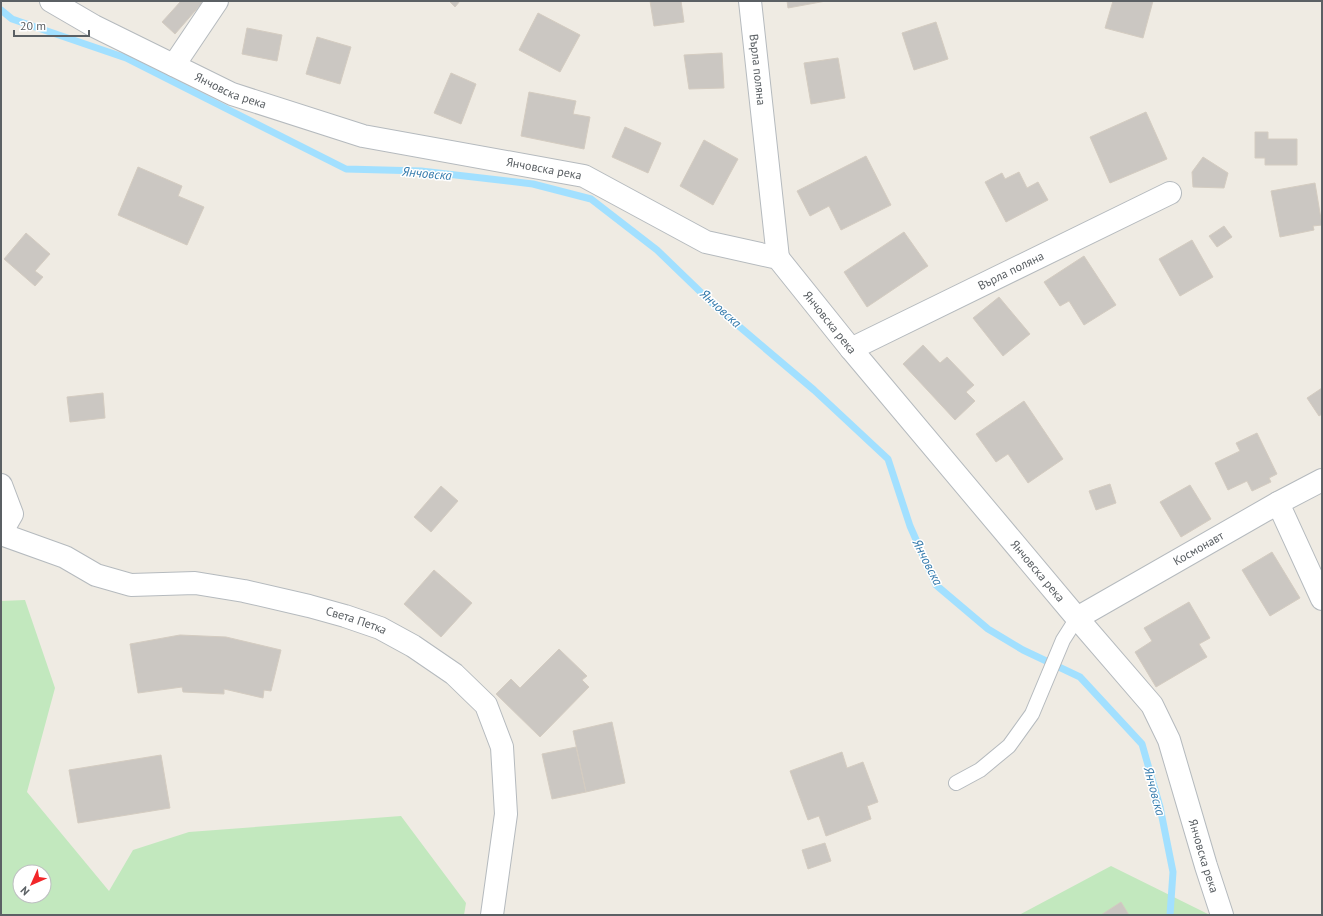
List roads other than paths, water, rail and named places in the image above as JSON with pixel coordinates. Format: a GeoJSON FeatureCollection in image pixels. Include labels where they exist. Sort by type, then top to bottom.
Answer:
{"type":"FeatureCollection","features":[{"type":"Feature","properties":{"kind":"street","name":"Янчовска река"},"geometry":{"type":"LineString","coordinates":[[51,1],[94,26],[232,94],[363,136],[584,176],[706,242],[778,258],[851,348],[1077,618],[1152,705],[1168,740],[1222,915]]}},
{"type":"Feature","properties":{"kind":"street"},"geometry":{"type":"LineString","coordinates":[[174,65],[217,1]]}},
{"type":"Feature","properties":{"kind":"street","name":"Върла поляна"},"geometry":{"type":"LineString","coordinates":[[750,1],[778,258]]}},
{"type":"Feature","properties":{"kind":"street","name":"Върла поляна"},"geometry":{"type":"LineString","coordinates":[[851,348],[1170,193]]}},
{"type":"Feature","properties":{"kind":"street","name":"Космонавт"},"geometry":{"type":"LineString","coordinates":[[1077,618],[1278,503],[1322,480]]}},
{"type":"Feature","properties":{"kind":"street","name":"Света Петка"},"geometry":{"type":"LineString","coordinates":[[1,485],[12,514],[1,534],[64,557],[96,575],[131,585],[195,583],[244,591],[309,606],[380,628],[413,646],[454,674],[486,705],[502,747],[506,814],[492,915]]}},
{"type":"Feature","properties":{"kind":"street"},"geometry":{"type":"LineString","coordinates":[[1278,503],[1322,599]]}},
{"type":"Feature","properties":{"kind":"lane"},"geometry":{"type":"LineString","coordinates":[[956,784],[980,770],[1009,746],[1032,714],[1063,640],[1077,618]]}},
{"type":"Feature","properties":{"kind":"waterway","name":"Янчовска"},"geometry":{"type":"LineString","coordinates":[[1,10],[12,19],[126,58],[346,169],[421,171],[533,184],[591,199],[657,250],[714,305],[814,390],[888,459],[910,526],[936,585],[988,629],[1023,650],[1080,677],[1142,744],[1160,807],[1173,872],[1170,915]]}}]}
